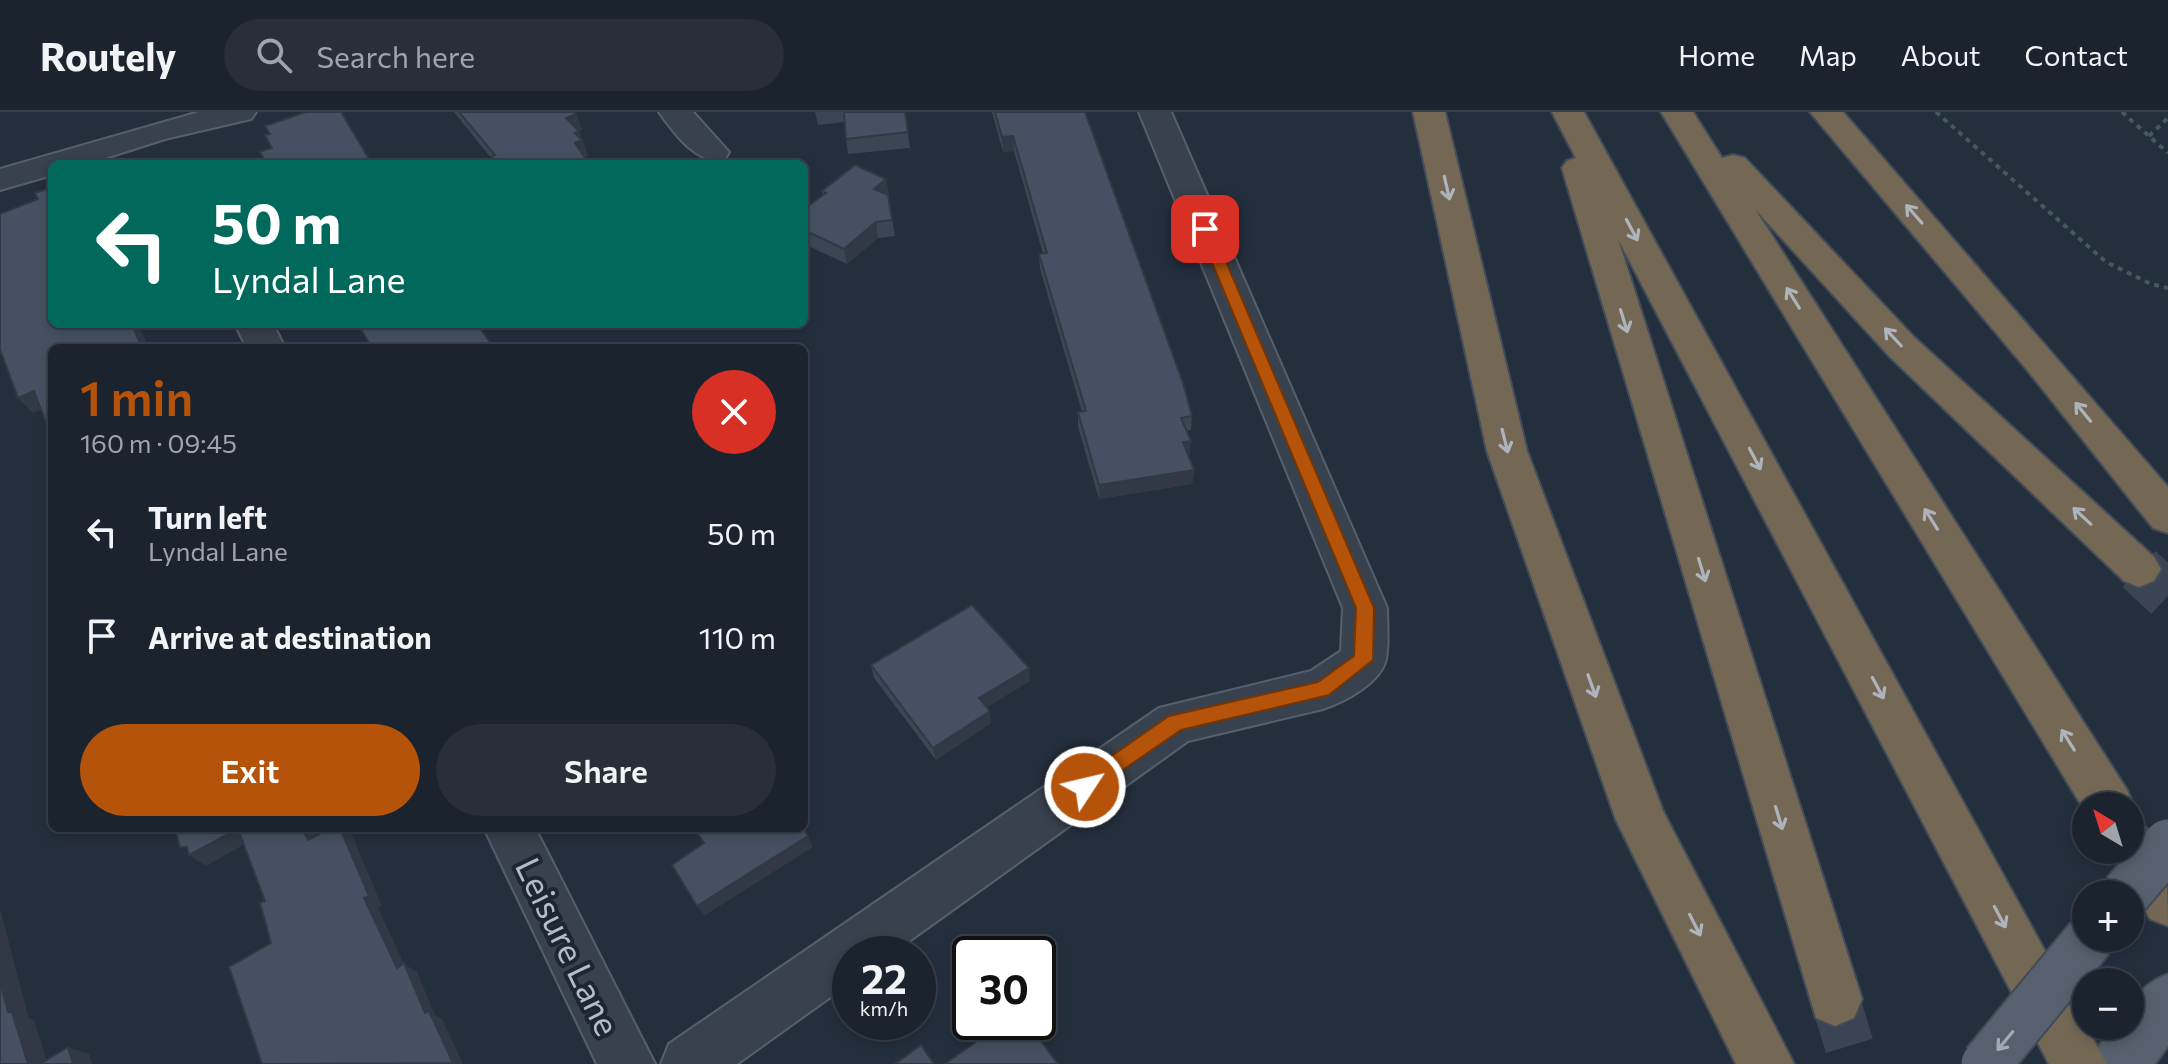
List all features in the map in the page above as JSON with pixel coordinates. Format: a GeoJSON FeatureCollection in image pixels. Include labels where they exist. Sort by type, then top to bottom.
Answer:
{"type":"FeatureCollection","features":[{"type":"Feature","properties":{"kind":"highway"},"geometry":{"type":"LineString","coordinates":[[1429,112],[1507,451],[1641,820],[1766,1064]]}},
{"type":"Feature","properties":{"kind":"highway"},"geometry":{"type":"LineString","coordinates":[[1566,112],[1598,237],[1835,999]]}},
{"type":"Feature","properties":{"kind":"highway"},"geometry":{"type":"LineString","coordinates":[[1566,112],[2079,1064]]}},
{"type":"Feature","properties":{"kind":"highway"},"geometry":{"type":"LineString","coordinates":[[1677,112],[2100,792]]}},
{"type":"Feature","properties":{"kind":"highway"},"geometry":{"type":"LineString","coordinates":[[1683,112],[1902,347],[2139,569]]}},
{"type":"Feature","properties":{"kind":"highway"},"geometry":{"type":"LineString","coordinates":[[1826,112],[2168,516]]}},
{"type":"Feature","properties":{"kind":"highway"},"geometry":{"type":"LineString","coordinates":[[2121,459],[2168,487]]}},
{"type":"Feature","properties":{"kind":"highway"},"geometry":{"type":"LineString","coordinates":[[2144,862],[2168,901]]}},
{"type":"Feature","properties":{"kind":"main road"},"geometry":{"type":"LineString","coordinates":[[2138,880],[2168,844]]}},
{"type":"Feature","properties":{"kind":"main road"},"geometry":{"type":"LineString","coordinates":[[1986,1064],[2078,952]]}},
{"type":"Feature","properties":{"kind":"main road"},"geometry":{"type":"LineString","coordinates":[[2120,1064],[2168,1001]]}},
{"type":"Feature","properties":{"kind":"street"},"geometry":{"type":"LineString","coordinates":[[65,160],[155,132],[240,112]]}},
{"type":"Feature","properties":{"kind":"street"},"geometry":{"type":"LineString","coordinates":[[675,112],[713,152]]}},
{"type":"Feature","properties":{"kind":"street"},"geometry":{"type":"LineString","coordinates":[[689,1064],[1176,723],[1323,689],[1363,660],[1365,608],[1155,112]]}},
{"type":"Feature","properties":{"kind":"street"},"geometry":{"type":"LineString","coordinates":[[155,132],[169,160]]}},
{"type":"Feature","properties":{"kind":"street"},"geometry":{"type":"LineString","coordinates":[[0,180],[48,165]]}},
{"type":"Feature","properties":{"kind":"street","name":"Leisure Lane"},"geometry":{"type":"LineString","coordinates":[[511,832],[627,1064]]}},
{"type":"Feature","properties":{"kind":"path"},"geometry":{"type":"LineString","coordinates":[[1936,112],[2106,262],[2151,284],[2168,288]]}},
{"type":"Feature","properties":{"kind":"path"},"geometry":{"type":"LineString","coordinates":[[2122,112],[2168,153]]}},
{"type":"Feature","properties":{"kind":"path"},"geometry":{"type":"LineString","coordinates":[[2149,136],[2168,118]]}},
{"type":"Feature","properties":{"kind":"building"},"geometry":{"type":"Polygon","coordinates":[[[306,112],[341,112],[370,160],[265,160],[260,152],[272,148],[265,135],[270,134],[265,126],[306,112]]]}},
{"type":"Feature","properties":{"kind":"building"},"geometry":{"type":"Polygon","coordinates":[[[459,112],[574,112],[576,114],[566,118],[579,131],[575,133],[582,140],[575,143],[586,160],[493,160],[491,157],[495,155],[459,112]]]}},
{"type":"Feature","properties":{"kind":"building"},"geometry":{"type":"Polygon","coordinates":[[[844,112],[905,112],[908,132],[846,139],[844,112]]]}},
{"type":"Feature","properties":{"kind":"building"},"geometry":{"type":"Polygon","coordinates":[[[995,112],[1085,112],[1183,383],[1192,416],[1181,418],[1191,441],[1183,442],[1194,470],[1099,485],[1078,412],[1086,411],[1039,254],[1047,253],[1013,136],[1002,137],[995,112]]]}},
{"type":"Feature","properties":{"kind":"building"},"geometry":{"type":"Polygon","coordinates":[[[855,165],[886,179],[874,189],[888,195],[892,220],[876,222],[844,249],[808,232],[808,206],[826,193],[822,191],[855,165]]]}},
{"type":"Feature","properties":{"kind":"building"},"geometry":{"type":"Polygon","coordinates":[[[48,188],[48,328],[134,328],[140,344],[48,344],[48,428],[34,391],[18,398],[0,349],[0,214],[38,199],[35,193],[48,188]]]}},
{"type":"Feature","properties":{"kind":"building"},"geometry":{"type":"Polygon","coordinates":[[[360,328],[480,328],[491,344],[370,344],[360,328]]]}},
{"type":"Feature","properties":{"kind":"building"},"geometry":{"type":"Polygon","coordinates":[[[972,605],[1029,668],[979,698],[990,711],[933,748],[871,665],[972,605]]]}},
{"type":"Feature","properties":{"kind":"building"},"geometry":{"type":"Polygon","coordinates":[[[176,832],[232,832],[189,855],[187,847],[180,847],[176,832]]]}},
{"type":"Feature","properties":{"kind":"building"},"geometry":{"type":"Polygon","coordinates":[[[239,832],[304,832],[308,840],[323,832],[342,832],[369,896],[364,898],[397,968],[404,963],[425,1013],[429,1011],[453,1063],[262,1064],[229,967],[271,943],[260,903],[265,901],[239,832]]]}},
{"type":"Feature","properties":{"kind":"building"},"geometry":{"type":"Polygon","coordinates":[[[697,832],[806,832],[808,836],[697,906],[672,865],[704,843],[697,832]]]}},
{"type":"Feature","properties":{"kind":"building"},"geometry":{"type":"Polygon","coordinates":[[[0,981],[8,1012],[12,1012],[28,1064],[0,1064],[0,981]]]}},
{"type":"Feature","properties":{"kind":"building"},"geometry":{"type":"Polygon","coordinates":[[[979,1040],[1040,1040],[1058,1064],[945,1064],[979,1040]]]}},
{"type":"Feature","properties":{"kind":"building"},"geometry":{"type":"Polygon","coordinates":[[[921,1045],[934,1064],[895,1064],[921,1045]]]}},
{"type":"Feature","properties":{"kind":"building"},"geometry":{"type":"Polygon","coordinates":[[[68,1047],[73,1064],[40,1064],[68,1047]]]}},
{"type":"Feature","properties":{"kind":"tunnel"},"geometry":{"type":"LineString","coordinates":[[2139,569],[2168,596]]}},
{"type":"Feature","properties":{"kind":"tunnel"},"geometry":{"type":"LineString","coordinates":[[1835,999],[1855,1064]]}},
{"type":"Feature","properties":{"kind":"route"},"geometry":{"type":"LineString","coordinates":[[1085,787],[1176,723],[1323,689],[1363,660],[1365,608],[1205,229]]}}]}
